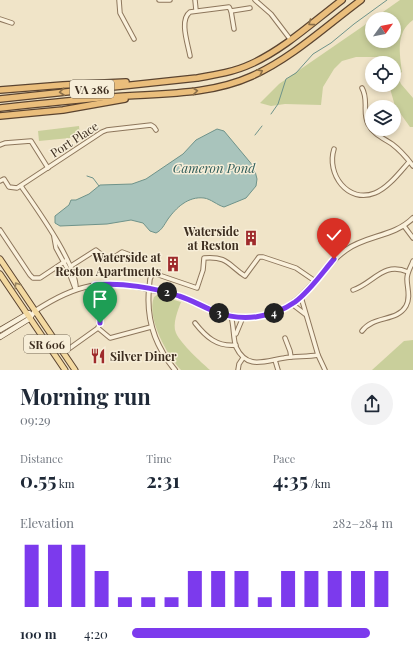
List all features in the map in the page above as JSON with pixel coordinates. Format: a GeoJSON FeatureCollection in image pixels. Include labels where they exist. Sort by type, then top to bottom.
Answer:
{"type":"FeatureCollection","features":[{"type":"Feature","properties":{"kind":"highway","name":"VA 286"},"geometry":{"type":"LineString","coordinates":[[0,99],[210,76],[243,67],[265,56],[342,0]]}},
{"type":"Feature","properties":{"kind":"highway","name":"VA 286"},"geometry":{"type":"LineString","coordinates":[[0,108],[213,88],[251,76],[283,59],[361,0]]}},
{"type":"Feature","properties":{"kind":"highway"},"geometry":{"type":"LineString","coordinates":[[0,90],[63,85],[185,79]]}},
{"type":"Feature","properties":{"kind":"highway"},"geometry":{"type":"LineString","coordinates":[[0,116],[63,110],[165,93]]}},
{"type":"Feature","properties":{"kind":"main road","name":"SR 606"},"geometry":{"type":"LineString","coordinates":[[0,259],[75,370]]}},
{"type":"Feature","properties":{"kind":"main road","name":"SR 606"},"geometry":{"type":"LineString","coordinates":[[0,274],[65,370]]}},
{"type":"Feature","properties":{"kind":"main road"},"geometry":{"type":"LineString","coordinates":[[0,337],[35,311]]}},
{"type":"Feature","properties":{"kind":"main road"},"geometry":{"type":"LineString","coordinates":[[0,330],[28,316]]}},
{"type":"Feature","properties":{"kind":"street"},"geometry":{"type":"LineString","coordinates":[[118,0],[120,13],[134,38]]}},
{"type":"Feature","properties":{"kind":"street"},"geometry":{"type":"LineString","coordinates":[[158,0],[170,0]]}},
{"type":"Feature","properties":{"kind":"street"},"geometry":{"type":"LineString","coordinates":[[195,0],[196,10]]}},
{"type":"Feature","properties":{"kind":"street"},"geometry":{"type":"LineString","coordinates":[[257,0],[276,20],[290,39]]}},
{"type":"Feature","properties":{"kind":"street"},"geometry":{"type":"LineString","coordinates":[[190,56],[185,21],[186,15],[196,10],[226,6],[229,7],[231,11],[234,29]]}},
{"type":"Feature","properties":{"kind":"street"},"geometry":{"type":"LineString","coordinates":[[231,11],[250,8]]}},
{"type":"Feature","properties":{"kind":"street"},"geometry":{"type":"LineString","coordinates":[[0,19],[12,23]]}},
{"type":"Feature","properties":{"kind":"street"},"geometry":{"type":"LineString","coordinates":[[362,88],[365,96],[365,116],[368,125],[375,133],[399,150],[413,166]]}},
{"type":"Feature","properties":{"kind":"street","name":"Port Place"},"geometry":{"type":"LineString","coordinates":[[48,168],[107,130],[151,125],[156,130]]}},
{"type":"Feature","properties":{"kind":"street"},"geometry":{"type":"LineString","coordinates":[[0,145],[5,143],[31,141],[48,168],[22,186],[14,189],[9,187],[4,179],[0,181]]}},
{"type":"Feature","properties":{"kind":"street"},"geometry":{"type":"LineString","coordinates":[[334,150],[332,164],[338,181],[344,189],[359,196],[370,195],[378,192],[409,162]]}},
{"type":"Feature","properties":{"kind":"street"},"geometry":{"type":"LineString","coordinates":[[22,186],[54,236],[76,289]]}},
{"type":"Feature","properties":{"kind":"street"},"geometry":{"type":"LineString","coordinates":[[35,311],[55,298],[76,289],[95,285],[114,284],[149,289],[180,296],[216,312],[231,316],[243,317],[270,314],[292,304],[301,297],[334,259],[349,248],[364,240],[390,233],[404,226],[413,218]]}},
{"type":"Feature","properties":{"kind":"street"},"geometry":{"type":"LineString","coordinates":[[404,226],[413,238]]}},
{"type":"Feature","properties":{"kind":"street"},"geometry":{"type":"LineString","coordinates":[[0,230],[33,278],[40,278],[65,261]]}},
{"type":"Feature","properties":{"kind":"street"},"geometry":{"type":"LineString","coordinates":[[72,266],[96,250],[108,260],[122,252],[130,255]]}},
{"type":"Feature","properties":{"kind":"street"},"geometry":{"type":"LineString","coordinates":[[175,370],[162,353],[151,326],[148,307],[150,279],[153,274],[197,288],[203,270],[204,258],[219,259],[229,262],[245,276],[258,257],[263,257],[296,268],[315,281]]}},
{"type":"Feature","properties":{"kind":"street"},"geometry":{"type":"LineString","coordinates":[[65,261],[72,266],[76,289]]}},
{"type":"Feature","properties":{"kind":"street"},"geometry":{"type":"LineString","coordinates":[[362,331],[371,322],[394,316],[404,310],[409,295],[407,277],[413,261]]}},
{"type":"Feature","properties":{"kind":"street"},"geometry":{"type":"LineString","coordinates":[[353,290],[364,286],[385,270],[399,268],[408,272]]}},
{"type":"Feature","properties":{"kind":"street"},"geometry":{"type":"LineString","coordinates":[[63,353],[98,328],[100,323],[100,311],[95,285]]}},
{"type":"Feature","properties":{"kind":"street"},"geometry":{"type":"LineString","coordinates":[[301,297],[318,355],[325,370]]}},
{"type":"Feature","properties":{"kind":"street"},"geometry":{"type":"LineString","coordinates":[[292,304],[306,315]]}},
{"type":"Feature","properties":{"kind":"street"},"geometry":{"type":"LineString","coordinates":[[231,316],[236,345],[243,358],[253,363],[258,364],[275,360],[318,355]]}},
{"type":"Feature","properties":{"kind":"street"},"geometry":{"type":"LineString","coordinates":[[235,335],[243,317]]}},
{"type":"Feature","properties":{"kind":"street"},"geometry":{"type":"LineString","coordinates":[[195,323],[212,340],[224,346],[236,345]]}},
{"type":"Feature","properties":{"kind":"street"},"geometry":{"type":"LineString","coordinates":[[98,328],[110,338],[151,326]]}},
{"type":"Feature","properties":{"kind":"street"},"geometry":{"type":"LineString","coordinates":[[285,338],[291,358]]}},
{"type":"Feature","properties":{"kind":"street"},"geometry":{"type":"LineString","coordinates":[[238,370],[238,364],[243,358]]}},
{"type":"Feature","properties":{"kind":"street"},"geometry":{"type":"LineString","coordinates":[[275,360],[278,370]]}},
{"type":"Feature","properties":{"kind":"green space"},"geometry":{"type":"Polygon","coordinates":[[[400,0],[413,0],[413,20],[407,25],[401,37],[401,12],[383,12],[400,0]]]}},
{"type":"Feature","properties":{"kind":"green space"},"geometry":{"type":"Polygon","coordinates":[[[365,25],[365,48],[400,48],[400,56],[365,56],[342,61],[334,69],[323,87],[321,105],[285,104],[271,106],[260,103],[279,84],[365,25]]]}},
{"type":"Feature","properties":{"kind":"green space"},"geometry":{"type":"Polygon","coordinates":[[[401,84],[413,98],[413,127],[410,127],[401,114],[401,100],[393,100],[391,92],[401,92],[401,84]]]}},
{"type":"Feature","properties":{"kind":"green space"},"geometry":{"type":"Polygon","coordinates":[[[79,126],[80,137],[39,141],[38,131],[79,126]]]}},
{"type":"Feature","properties":{"kind":"green space"},"geometry":{"type":"Polygon","coordinates":[[[157,295],[181,302],[175,321],[176,333],[197,358],[210,370],[181,370],[175,363],[164,346],[155,325],[152,306],[154,297],[157,295]]]}},
{"type":"Feature","properties":{"kind":"green space"},"geometry":{"type":"Polygon","coordinates":[[[413,340],[413,370],[372,370],[404,341],[413,340]]]}},
{"type":"Feature","properties":{"kind":"water","name":"Cameron Pond"},"geometry":{"type":"Polygon","coordinates":[[[217,129],[224,131],[254,167],[257,179],[256,186],[246,198],[224,207],[204,198],[193,199],[179,207],[156,233],[150,231],[143,223],[131,220],[107,224],[60,226],[55,223],[55,216],[69,205],[71,200],[76,200],[89,194],[100,185],[132,184],[146,179],[183,154],[196,140],[217,129]]]}},
{"type":"Feature","properties":{"kind":"waterway"},"geometry":{"type":"LineString","coordinates":[[271,114],[278,104],[286,79],[296,73],[313,54],[331,43],[387,0]]}},
{"type":"Feature","properties":{"kind":"waterway"},"geometry":{"type":"LineString","coordinates":[[255,135],[262,126]]}},
{"type":"Feature","properties":{"kind":"waterway"},"geometry":{"type":"LineString","coordinates":[[87,176],[93,178],[99,186]]}},
{"type":"Feature","properties":{"kind":"place","name":"Waterside at Reston"},"geometry":{"type":"Point","coordinates":[251,238]}},
{"type":"Feature","properties":{"kind":"place","name":"Waterside at Reston Apartments"},"geometry":{"type":"Point","coordinates":[173,264]}},
{"type":"Feature","properties":{"kind":"place","name":"Silver Diner"},"geometry":{"type":"Point","coordinates":[98,356]}},
{"type":"Feature","properties":{"kind":"route"},"geometry":{"type":"LineString","coordinates":[[100,323],[100,311],[95,285],[114,284],[171,293],[225,315],[237,317],[261,316],[278,311],[301,297],[334,259]]}}]}
